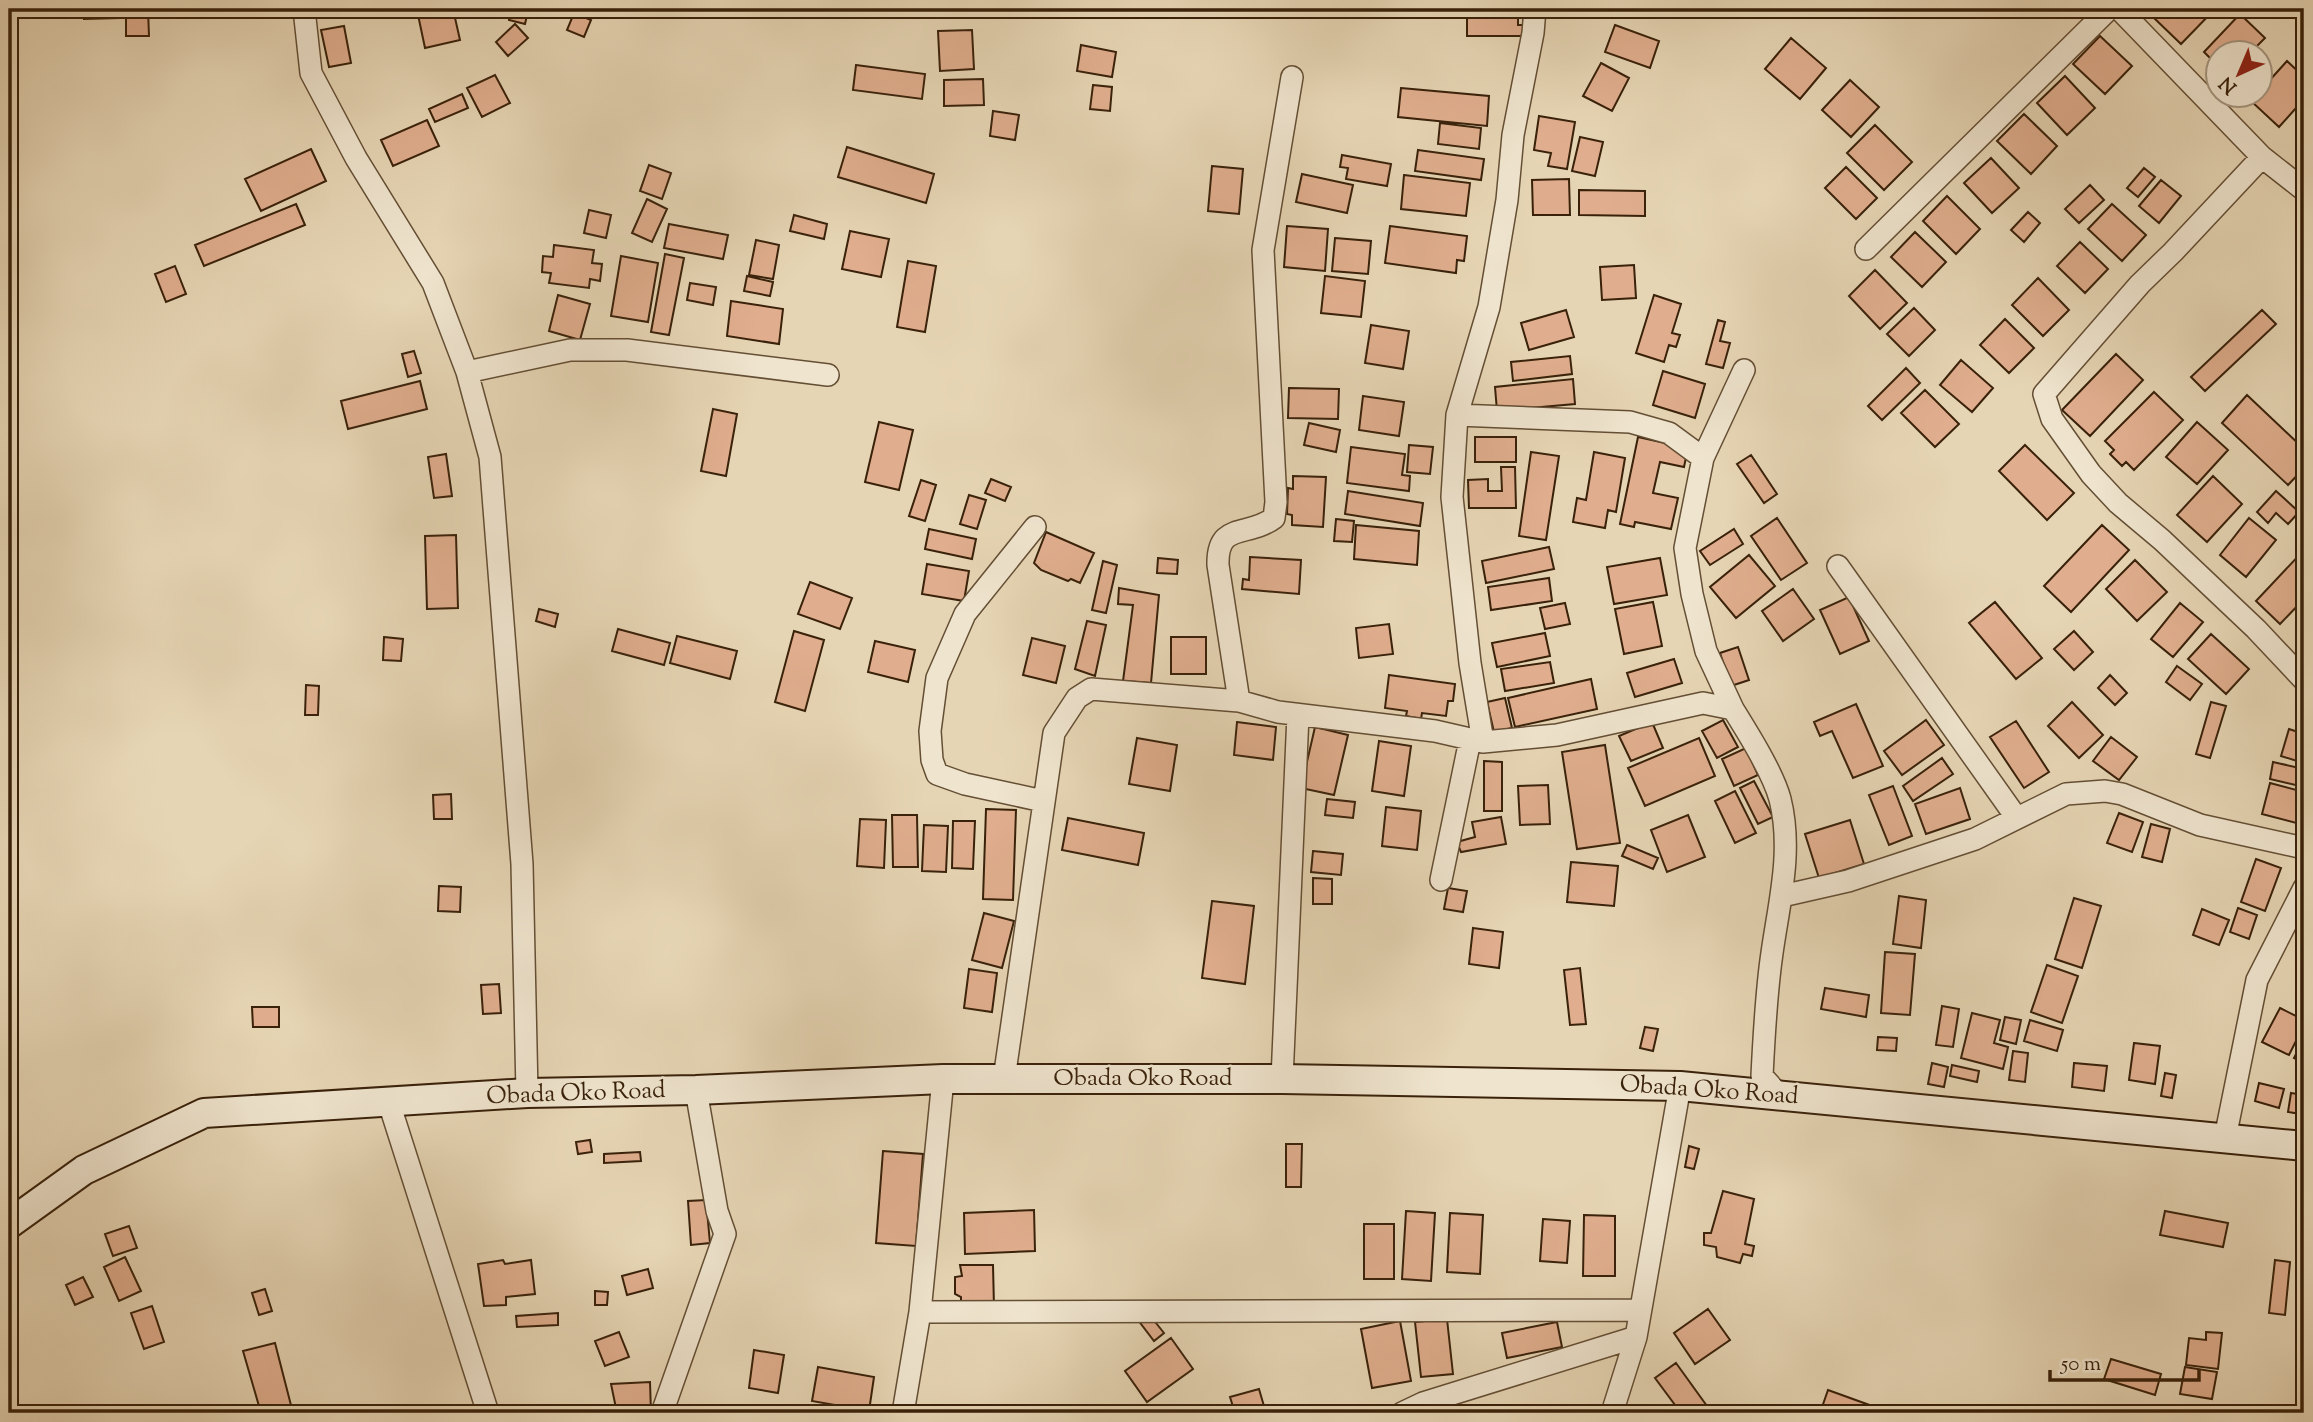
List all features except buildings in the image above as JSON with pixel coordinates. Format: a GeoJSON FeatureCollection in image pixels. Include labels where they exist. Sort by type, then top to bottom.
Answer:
{"type":"FeatureCollection","features":[{"type":"Feature","properties":{"kind":"main road","name":"Obada Oko Road"},"geometry":{"type":"LineString","coordinates":[[9,1224],[84,1170],[204,1113],[527,1093],[696,1090],[943,1079],[1282,1079],[1680,1086],[2304,1146]]}},
{"type":"Feature","properties":{"kind":"street"},"geometry":{"type":"LineString","coordinates":[[304,9],[312,73],[356,158],[433,283],[467,372],[490,457],[523,864],[527,1093]]}},
{"type":"Feature","properties":{"kind":"street"},"geometry":{"type":"LineString","coordinates":[[1441,880],[1476,741],[1452,497],[1457,415],[1489,307],[1507,200],[1513,135],[1533,33],[1535,9]]}},
{"type":"Feature","properties":{"kind":"street"},"geometry":{"type":"LineString","coordinates":[[1866,249],[2109,9]]}},
{"type":"Feature","properties":{"kind":"street"},"geometry":{"type":"LineString","coordinates":[[2119,9],[2262,157],[2304,190]]}},
{"type":"Feature","properties":{"kind":"street"},"geometry":{"type":"LineString","coordinates":[[1239,701],[1218,565],[1218,548],[1226,536],[1254,529],[1274,518],[1276,502],[1263,250],[1292,77]]}},
{"type":"Feature","properties":{"kind":"street"},"geometry":{"type":"LineString","coordinates":[[2262,157],[2173,253],[2140,284],[2044,394],[2052,419],[2091,474],[2118,503],[2162,540],[2256,629],[2304,680]]}},
{"type":"Feature","properties":{"kind":"street"},"geometry":{"type":"LineString","coordinates":[[467,372],[570,350],[627,350],[828,375]]}},
{"type":"Feature","properties":{"kind":"street"},"geometry":{"type":"LineString","coordinates":[[1744,370],[1703,458],[1685,548],[1692,594],[1706,651],[1780,798],[1785,846],[1783,896],[1764,1020],[1762,1076],[1779,1095]]}},
{"type":"Feature","properties":{"kind":"street"},"geometry":{"type":"LineString","coordinates":[[1457,415],[1630,422],[1669,433],[1703,458]]}},
{"type":"Feature","properties":{"kind":"street"},"geometry":{"type":"LineString","coordinates":[[1035,527],[965,614],[937,678],[930,731],[932,760],[937,774],[965,784],[1042,801]]}},
{"type":"Feature","properties":{"kind":"street"},"geometry":{"type":"LineString","coordinates":[[1838,566],[2016,817]]}},
{"type":"Feature","properties":{"kind":"street"},"geometry":{"type":"LineString","coordinates":[[1004,1079],[1042,801],[1054,733],[1077,698],[1091,689],[1239,701],[1278,712],[1435,732],[1476,741],[1557,735],[1703,703],[1733,709]]}},
{"type":"Feature","properties":{"kind":"street"},"geometry":{"type":"LineString","coordinates":[[1282,1079],[1298,715]]}},
{"type":"Feature","properties":{"kind":"street"},"geometry":{"type":"LineString","coordinates":[[1783,896],[1848,881],[1975,839],[2066,794],[2105,791],[2122,794],[2200,825],[2304,848]]}},
{"type":"Feature","properties":{"kind":"street"},"geometry":{"type":"LineString","coordinates":[[2225,1138],[2258,980],[2304,888]]}},
{"type":"Feature","properties":{"kind":"street"},"geometry":{"type":"LineString","coordinates":[[903,1413],[920,1312],[943,1079]]}},
{"type":"Feature","properties":{"kind":"street"},"geometry":{"type":"LineString","coordinates":[[1612,1413],[1636,1337],[1680,1086]]}},
{"type":"Feature","properties":{"kind":"street"},"geometry":{"type":"LineString","coordinates":[[662,1413],[724,1234],[717,1211],[696,1090]]}},
{"type":"Feature","properties":{"kind":"street"},"geometry":{"type":"LineString","coordinates":[[388,1103],[488,1413]]}},
{"type":"Feature","properties":{"kind":"street"},"geometry":{"type":"LineString","coordinates":[[920,1312],[1639,1310]]}},
{"type":"Feature","properties":{"kind":"street"},"geometry":{"type":"LineString","coordinates":[[1402,1413],[1423,1403],[1636,1337]]}}]}
